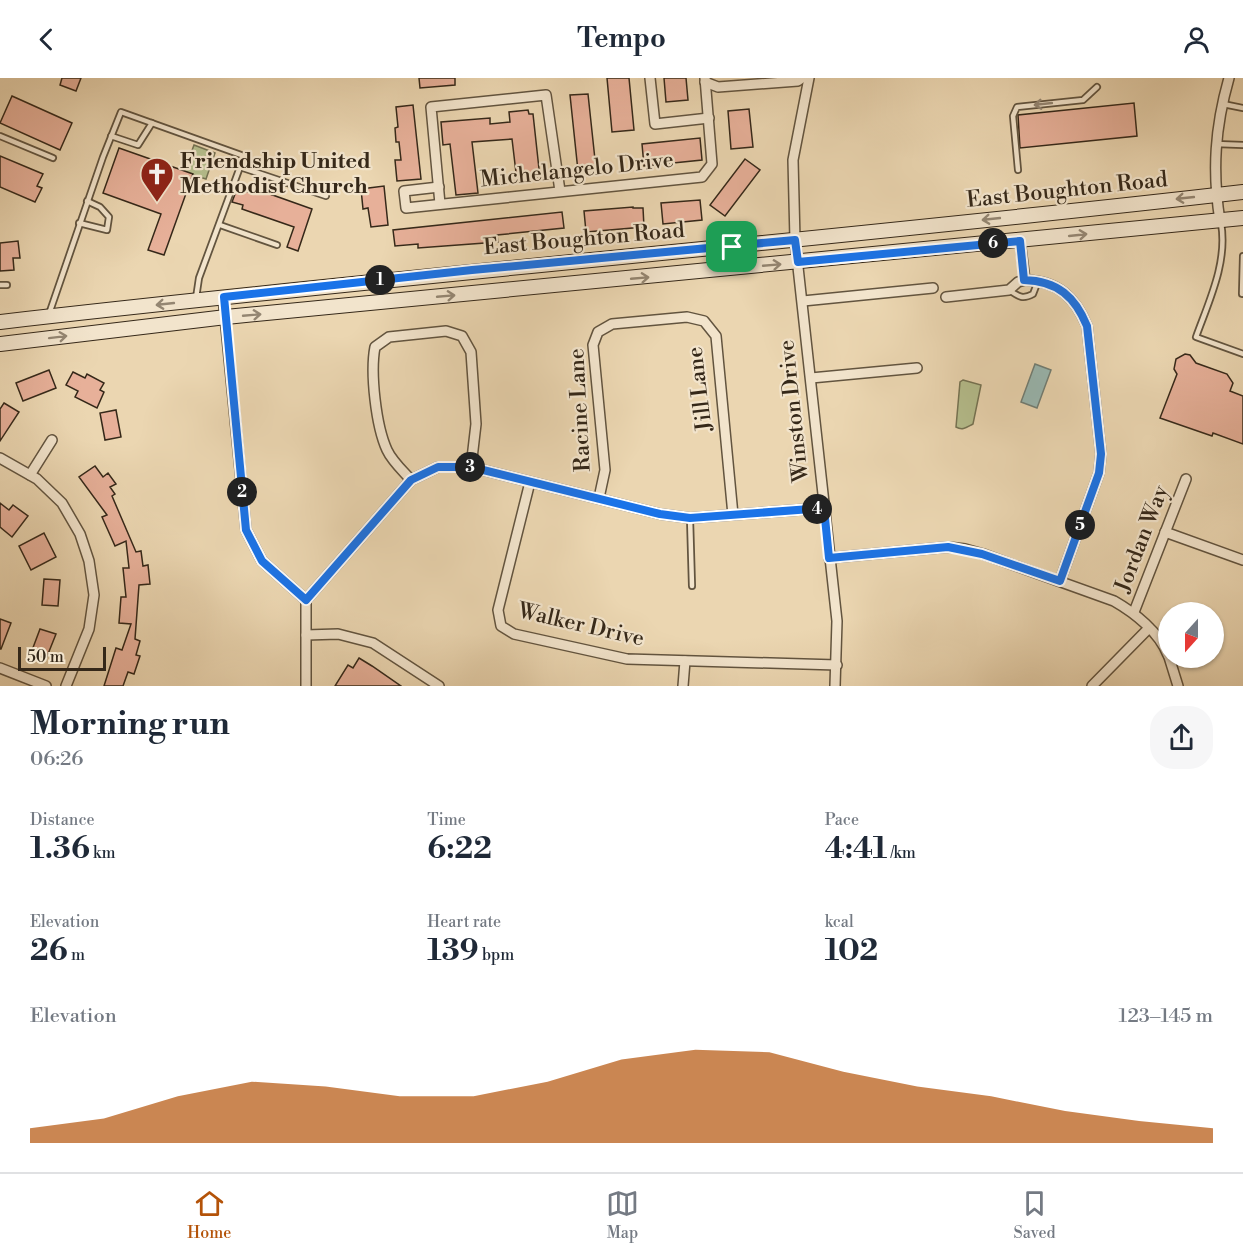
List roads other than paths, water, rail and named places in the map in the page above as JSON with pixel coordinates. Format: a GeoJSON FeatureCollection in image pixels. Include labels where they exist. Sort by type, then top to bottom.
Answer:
{"type":"FeatureCollection","features":[{"type":"Feature","properties":{"kind":"main road","name":"East Boughton Road"},"geometry":{"type":"LineString","coordinates":[[0,322],[472,270],[795,240],[1243,192]]}},
{"type":"Feature","properties":{"kind":"main road","name":"East Boughton Road"},"geometry":{"type":"LineString","coordinates":[[0,344],[226,317],[1243,218]]}},
{"type":"Feature","properties":{"kind":"street"},"geometry":{"type":"LineString","coordinates":[[650,78],[655,124],[708,118]]}},
{"type":"Feature","properties":{"kind":"street"},"geometry":{"type":"LineString","coordinates":[[707,79],[718,87],[798,81],[802,78]]}},
{"type":"Feature","properties":{"kind":"street","name":"Winston Drive"},"geometry":{"type":"LineString","coordinates":[[809,78],[793,160],[795,240],[837,621],[835,686]]}},
{"type":"Feature","properties":{"kind":"street"},"geometry":{"type":"LineString","coordinates":[[1220,221],[1214,167],[1216,144],[1229,78]]}},
{"type":"Feature","properties":{"kind":"street","name":"Michelangelo Drive"},"geometry":{"type":"LineString","coordinates":[[439,187],[404,191],[406,208],[702,177],[712,164],[707,79]]}},
{"type":"Feature","properties":{"kind":"street"},"geometry":{"type":"LineString","coordinates":[[440,204],[431,107],[546,95],[560,191]]}},
{"type":"Feature","properties":{"kind":"street"},"geometry":{"type":"LineString","coordinates":[[1020,241],[1024,280]]}},
{"type":"Feature","properties":{"kind":"street"},"geometry":{"type":"LineString","coordinates":[[946,297],[1009,290],[1024,280],[1038,281],[1070,296],[1087,326],[1101,454],[1099,473],[1060,581]]}},
{"type":"Feature","properties":{"kind":"street"},"geometry":{"type":"LineString","coordinates":[[803,301],[933,288]]}},
{"type":"Feature","properties":{"kind":"street"},"geometry":{"type":"LineString","coordinates":[[224,297],[246,530],[262,561],[306,600]]}},
{"type":"Feature","properties":{"kind":"street","name":"Jill Lane"},"geometry":{"type":"LineString","coordinates":[[644,320],[687,317],[704,321],[716,336],[733,515]]}},
{"type":"Feature","properties":{"kind":"street","name":"Racine Lane"},"geometry":{"type":"LineString","coordinates":[[599,498],[605,470],[593,345],[598,332],[612,324],[644,320]]}},
{"type":"Feature","properties":{"kind":"street"},"geometry":{"type":"LineString","coordinates":[[411,480],[388,453],[380,433],[372,363],[375,347],[389,337],[446,331],[462,336],[471,352],[476,424],[471,467]]}},
{"type":"Feature","properties":{"kind":"street"},"geometry":{"type":"LineString","coordinates":[[811,378],[917,368]]}},
{"type":"Feature","properties":{"kind":"street"},"geometry":{"type":"LineString","coordinates":[[30,475],[52,440]]}},
{"type":"Feature","properties":{"kind":"street"},"geometry":{"type":"LineString","coordinates":[[0,458],[30,475],[62,503],[80,534],[89,561],[94,596],[89,629],[66,686]]}},
{"type":"Feature","properties":{"kind":"street"},"geometry":{"type":"LineString","coordinates":[[306,686],[306,600],[411,480],[438,467],[471,467],[660,514],[690,518],[824,508]]}},
{"type":"Feature","properties":{"kind":"street","name":"Jordan Way"},"geometry":{"type":"LineString","coordinates":[[1134,612],[1186,479]]}},
{"type":"Feature","properties":{"kind":"street","name":"Walker Drive"},"geometry":{"type":"LineString","coordinates":[[530,482],[498,610],[501,626],[514,634],[627,659],[837,665]]}},
{"type":"Feature","properties":{"kind":"street"},"geometry":{"type":"LineString","coordinates":[[1165,532],[1243,560]]}},
{"type":"Feature","properties":{"kind":"street"},"geometry":{"type":"LineString","coordinates":[[829,558],[948,547],[982,554],[1114,601],[1134,612],[1158,641]]}},
{"type":"Feature","properties":{"kind":"street"},"geometry":{"type":"LineString","coordinates":[[1092,686],[1149,628]]}},
{"type":"Feature","properties":{"kind":"street"},"geometry":{"type":"LineString","coordinates":[[306,635],[338,634],[373,643],[439,686]]}},
{"type":"Feature","properties":{"kind":"street"},"geometry":{"type":"LineString","coordinates":[[683,686],[685,662]]}},
{"type":"Feature","properties":{"kind":"street"},"geometry":{"type":"LineString","coordinates":[[0,668],[46,686]]}},
{"type":"Feature","properties":{"kind":"street"},"geometry":{"type":"LineString","coordinates":[[1173,668],[1178,686]]}},
{"type":"Feature","properties":{"kind":"lane"},"geometry":{"type":"LineString","coordinates":[[1018,170],[1013,116],[1017,106],[1083,100],[1097,87]]}},
{"type":"Feature","properties":{"kind":"lane"},"geometry":{"type":"LineString","coordinates":[[1223,104],[1243,108]]}},
{"type":"Feature","properties":{"kind":"lane"},"geometry":{"type":"LineString","coordinates":[[48,316],[79,223],[121,112],[244,156],[199,278],[196,300]]}},
{"type":"Feature","properties":{"kind":"lane"},"geometry":{"type":"LineString","coordinates":[[111,136],[138,145],[152,123]]}},
{"type":"Feature","properties":{"kind":"lane"},"geometry":{"type":"LineString","coordinates":[[0,136],[53,158]]}},
{"type":"Feature","properties":{"kind":"lane"},"geometry":{"type":"LineString","coordinates":[[1216,144],[1243,145]]}},
{"type":"Feature","properties":{"kind":"lane"},"geometry":{"type":"LineString","coordinates":[[240,167],[326,196]]}},
{"type":"Feature","properties":{"kind":"lane"},"geometry":{"type":"LineString","coordinates":[[79,223],[107,230],[109,217],[100,207],[87,201]]}},
{"type":"Feature","properties":{"kind":"lane"},"geometry":{"type":"LineString","coordinates":[[1220,221],[1223,239],[1219,270],[1196,337],[1243,354]]}},
{"type":"Feature","properties":{"kind":"lane"},"geometry":{"type":"LineString","coordinates":[[219,225],[277,245]]}},
{"type":"Feature","properties":{"kind":"lane"},"geometry":{"type":"LineString","coordinates":[[1242,294],[1243,256]]}},
{"type":"Feature","properties":{"kind":"lane"},"geometry":{"type":"LineString","coordinates":[[1009,290],[1020,298],[1027,298],[1033,294],[1038,281]]}},
{"type":"Feature","properties":{"kind":"lane"},"geometry":{"type":"LineString","coordinates":[[0,285],[7,285]]}},
{"type":"Feature","properties":{"kind":"lane"},"geometry":{"type":"LineString","coordinates":[[690,518],[692,585]]}},
{"type":"Feature","properties":{"kind":"water"},"geometry":{"type":"Polygon","coordinates":[[[1035,364],[1051,370],[1037,408],[1021,402],[1035,364]]]}},
{"type":"Feature","properties":{"kind":"place","name":"Friendship United Methodist Church"},"geometry":{"type":"Point","coordinates":[157,203]}}]}
